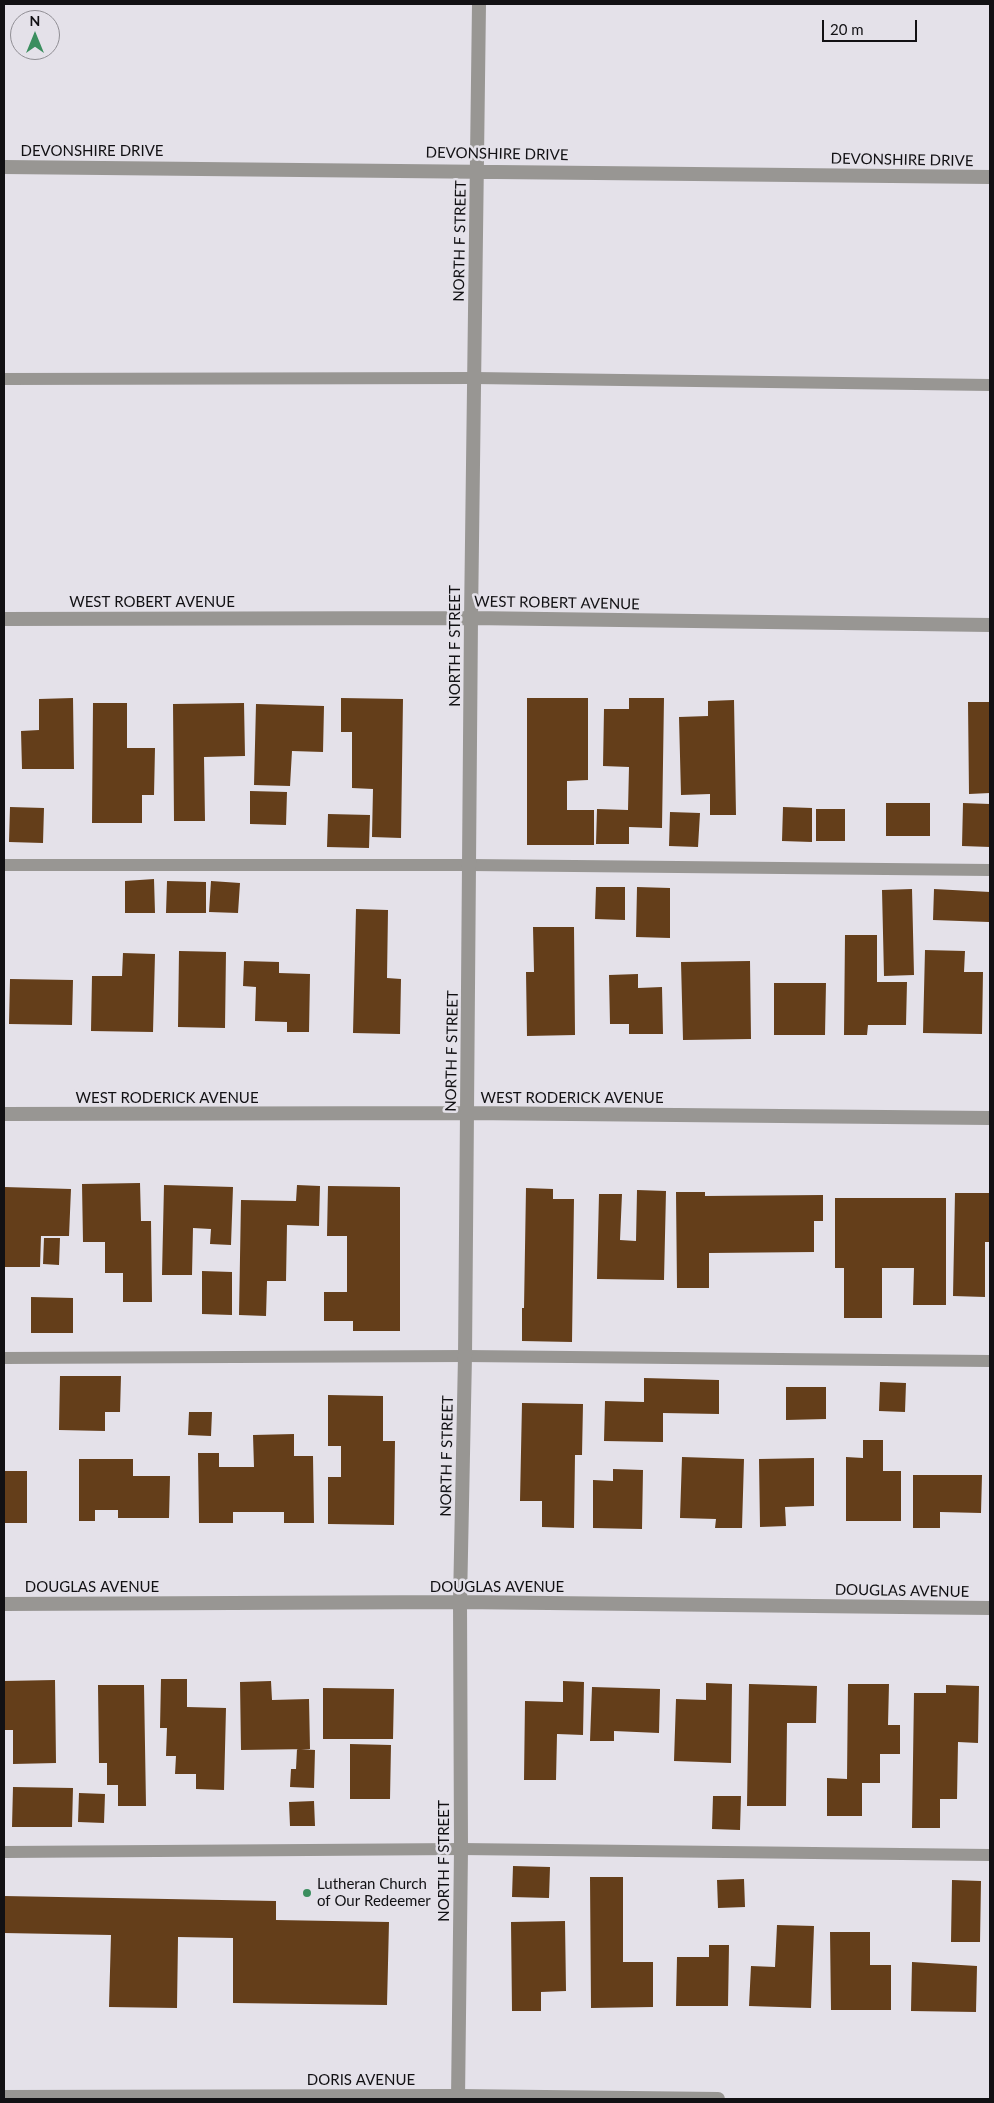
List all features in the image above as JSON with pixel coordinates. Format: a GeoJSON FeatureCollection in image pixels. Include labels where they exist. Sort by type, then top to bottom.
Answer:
{"type":"FeatureCollection","features":[{"type":"Feature","properties":{"kind":"street","name":"NORTH F STREET"},"geometry":{"type":"LineString","coordinates":[[458,2098],[461,1849],[460,1602],[465,1356],[471,618],[479,4]]}},
{"type":"Feature","properties":{"kind":"street","name":"DEVONSHIRE DRIVE"},"geometry":{"type":"LineString","coordinates":[[4,167],[477,170],[990,177]]}},
{"type":"Feature","properties":{"kind":"street","name":"WEST ROBERT AVENUE"},"geometry":{"type":"LineString","coordinates":[[4,619],[471,618],[990,626]]}},
{"type":"Feature","properties":{"kind":"street","name":"WEST RODERICK AVENUE"},"geometry":{"type":"LineString","coordinates":[[4,1114],[467,1113],[990,1118]]}},
{"type":"Feature","properties":{"kind":"street","name":"DOUGLAS AVENUE"},"geometry":{"type":"LineString","coordinates":[[4,1604],[460,1602],[990,1608]]}},
{"type":"Feature","properties":{"kind":"street","name":"DORIS AVENUE"},"geometry":{"type":"LineString","coordinates":[[4,2097],[718,2099]]}},
{"type":"Feature","properties":{"kind":"lane"},"geometry":{"type":"LineString","coordinates":[[4,379],[475,378],[990,385]]}},
{"type":"Feature","properties":{"kind":"lane"},"geometry":{"type":"LineString","coordinates":[[4,865],[470,865],[990,870]]}},
{"type":"Feature","properties":{"kind":"lane"},"geometry":{"type":"LineString","coordinates":[[4,1358],[465,1356],[990,1362]]}},
{"type":"Feature","properties":{"kind":"lane"},"geometry":{"type":"LineString","coordinates":[[4,1852],[461,1849],[990,1855]]}},
{"type":"Feature","properties":{"kind":"building"},"geometry":{"type":"Polygon","coordinates":[[[73,698],[74,769],[22,769],[21,731],[39,730],[39,699],[73,698]]]}},
{"type":"Feature","properties":{"kind":"building"},"geometry":{"type":"Polygon","coordinates":[[[341,698],[403,699],[401,838],[372,837],[373,789],[352,788],[352,732],[341,732],[341,698]]]}},
{"type":"Feature","properties":{"kind":"building"},"geometry":{"type":"Polygon","coordinates":[[[527,698],[588,698],[588,780],[567,781],[567,810],[594,810],[594,845],[527,845],[527,698]]]}},
{"type":"Feature","properties":{"kind":"building"},"geometry":{"type":"Polygon","coordinates":[[[629,698],[664,698],[662,828],[629,827],[629,844],[596,844],[597,809],[628,810],[629,767],[603,766],[604,709],[629,709],[629,698]]]}},
{"type":"Feature","properties":{"kind":"building"},"geometry":{"type":"Polygon","coordinates":[[[734,700],[736,815],[710,815],[710,794],[681,795],[679,717],[708,716],[708,701],[734,700]]]}},
{"type":"Feature","properties":{"kind":"building"},"geometry":{"type":"Polygon","coordinates":[[[968,702],[990,702],[990,793],[969,794],[968,702]]]}},
{"type":"Feature","properties":{"kind":"building"},"geometry":{"type":"Polygon","coordinates":[[[93,703],[127,703],[127,748],[155,748],[154,795],[142,795],[142,823],[92,823],[93,703]]]}},
{"type":"Feature","properties":{"kind":"building"},"geometry":{"type":"Polygon","coordinates":[[[244,703],[245,756],[204,757],[205,821],[174,821],[173,704],[244,703]]]}},
{"type":"Feature","properties":{"kind":"building"},"geometry":{"type":"Polygon","coordinates":[[[256,704],[324,706],[323,752],[292,751],[290,786],[254,785],[256,704]]]}},
{"type":"Feature","properties":{"kind":"building"},"geometry":{"type":"Polygon","coordinates":[[[250,791],[287,792],[286,825],[250,824],[250,791]]]}},
{"type":"Feature","properties":{"kind":"building"},"geometry":{"type":"Polygon","coordinates":[[[886,803],[930,803],[930,836],[886,836],[886,803]]]}},
{"type":"Feature","properties":{"kind":"building"},"geometry":{"type":"Polygon","coordinates":[[[963,803],[990,804],[990,847],[962,846],[963,803]]]}},
{"type":"Feature","properties":{"kind":"building"},"geometry":{"type":"Polygon","coordinates":[[[10,807],[44,808],[43,843],[9,842],[10,807]]]}},
{"type":"Feature","properties":{"kind":"building"},"geometry":{"type":"Polygon","coordinates":[[[783,807],[812,808],[812,842],[782,841],[783,807]]]}},
{"type":"Feature","properties":{"kind":"building"},"geometry":{"type":"Polygon","coordinates":[[[816,809],[845,809],[845,841],[816,841],[816,809]]]}},
{"type":"Feature","properties":{"kind":"building"},"geometry":{"type":"Polygon","coordinates":[[[670,812],[700,813],[698,847],[669,846],[670,812]]]}},
{"type":"Feature","properties":{"kind":"building"},"geometry":{"type":"Polygon","coordinates":[[[328,814],[370,815],[369,848],[327,847],[328,814]]]}},
{"type":"Feature","properties":{"kind":"building"},"geometry":{"type":"Polygon","coordinates":[[[154,879],[155,913],[125,913],[125,881],[154,879]]]}},
{"type":"Feature","properties":{"kind":"building"},"geometry":{"type":"Polygon","coordinates":[[[167,881],[206,882],[206,913],[166,913],[167,881]]]}},
{"type":"Feature","properties":{"kind":"building"},"geometry":{"type":"Polygon","coordinates":[[[211,881],[240,883],[238,913],[209,912],[211,881]]]}},
{"type":"Feature","properties":{"kind":"building"},"geometry":{"type":"Polygon","coordinates":[[[596,887],[625,887],[625,920],[595,919],[596,887]]]}},
{"type":"Feature","properties":{"kind":"building"},"geometry":{"type":"Polygon","coordinates":[[[637,887],[670,888],[670,938],[636,937],[637,887]]]}},
{"type":"Feature","properties":{"kind":"building"},"geometry":{"type":"Polygon","coordinates":[[[912,889],[914,975],[884,976],[882,890],[912,889]]]}},
{"type":"Feature","properties":{"kind":"building"},"geometry":{"type":"Polygon","coordinates":[[[934,889],[990,892],[989,922],[933,920],[934,889]]]}},
{"type":"Feature","properties":{"kind":"building"},"geometry":{"type":"Polygon","coordinates":[[[356,909],[388,910],[387,978],[401,979],[400,1034],[353,1033],[356,909]]]}},
{"type":"Feature","properties":{"kind":"building"},"geometry":{"type":"Polygon","coordinates":[[[533,927],[574,927],[575,1035],[527,1036],[526,972],[534,972],[533,927]]]}},
{"type":"Feature","properties":{"kind":"building"},"geometry":{"type":"Polygon","coordinates":[[[845,935],[877,935],[877,982],[907,982],[906,1025],[868,1025],[867,1035],[844,1035],[845,935]]]}},
{"type":"Feature","properties":{"kind":"building"},"geometry":{"type":"Polygon","coordinates":[[[925,950],[965,951],[964,972],[983,972],[982,1034],[923,1033],[925,950]]]}},
{"type":"Feature","properties":{"kind":"building"},"geometry":{"type":"Polygon","coordinates":[[[179,951],[226,952],[225,1028],[178,1027],[179,951]]]}},
{"type":"Feature","properties":{"kind":"building"},"geometry":{"type":"Polygon","coordinates":[[[123,953],[155,954],[153,1032],[91,1031],[92,976],[122,976],[123,953]]]}},
{"type":"Feature","properties":{"kind":"building"},"geometry":{"type":"Polygon","coordinates":[[[244,961],[279,962],[279,973],[310,974],[309,1032],[287,1032],[287,1022],[255,1021],[256,987],[243,986],[244,961]]]}},
{"type":"Feature","properties":{"kind":"building"},"geometry":{"type":"Polygon","coordinates":[[[750,961],[751,1039],[683,1040],[681,962],[750,961]]]}},
{"type":"Feature","properties":{"kind":"building"},"geometry":{"type":"Polygon","coordinates":[[[638,974],[638,988],[662,987],[663,1034],[629,1034],[629,1024],[610,1024],[609,975],[638,974]]]}},
{"type":"Feature","properties":{"kind":"building"},"geometry":{"type":"Polygon","coordinates":[[[10,979],[73,980],[72,1025],[9,1024],[10,979]]]}},
{"type":"Feature","properties":{"kind":"building"},"geometry":{"type":"Polygon","coordinates":[[[774,983],[826,983],[825,1035],[774,1035],[774,983]]]}},
{"type":"Feature","properties":{"kind":"building"},"geometry":{"type":"Polygon","coordinates":[[[140,1183],[141,1221],[151,1221],[152,1302],[123,1302],[123,1273],[105,1273],[105,1242],[83,1242],[82,1184],[140,1183]]]}},
{"type":"Feature","properties":{"kind":"building"},"geometry":{"type":"Polygon","coordinates":[[[164,1185],[233,1187],[231,1245],[210,1244],[211,1229],[193,1228],[192,1275],[162,1275],[164,1185]]]}},
{"type":"Feature","properties":{"kind":"building"},"geometry":{"type":"Polygon","coordinates":[[[297,1185],[320,1186],[319,1226],[287,1225],[286,1281],[267,1281],[266,1316],[239,1315],[241,1200],[296,1201],[297,1185]]]}},
{"type":"Feature","properties":{"kind":"building"},"geometry":{"type":"Polygon","coordinates":[[[328,1186],[400,1187],[400,1331],[353,1331],[353,1321],[324,1321],[324,1292],[347,1292],[347,1236],[327,1236],[328,1186]]]}},
{"type":"Feature","properties":{"kind":"building"},"geometry":{"type":"Polygon","coordinates":[[[4,1187],[71,1189],[69,1236],[41,1236],[40,1267],[4,1267],[4,1187]]]}},
{"type":"Feature","properties":{"kind":"building"},"geometry":{"type":"Polygon","coordinates":[[[526,1188],[553,1189],[553,1199],[574,1199],[572,1342],[522,1341],[526,1188]]]}},
{"type":"Feature","properties":{"kind":"building"},"geometry":{"type":"Polygon","coordinates":[[[637,1190],[666,1191],[664,1280],[597,1279],[599,1194],[622,1194],[620,1240],[636,1241],[637,1190]]]}},
{"type":"Feature","properties":{"kind":"building"},"geometry":{"type":"Polygon","coordinates":[[[676,1192],[705,1192],[705,1196],[823,1195],[823,1221],[814,1221],[814,1252],[709,1253],[709,1288],[677,1288],[676,1192]]]}},
{"type":"Feature","properties":{"kind":"building"},"geometry":{"type":"Polygon","coordinates":[[[955,1193],[990,1193],[990,1242],[985,1242],[985,1297],[953,1296],[955,1193]]]}},
{"type":"Feature","properties":{"kind":"building"},"geometry":{"type":"Polygon","coordinates":[[[835,1198],[946,1198],[946,1305],[913,1305],[914,1268],[882,1268],[882,1318],[844,1318],[844,1268],[835,1268],[835,1198]]]}},
{"type":"Feature","properties":{"kind":"building"},"geometry":{"type":"Polygon","coordinates":[[[44,1238],[60,1238],[59,1265],[43,1264],[44,1238]]]}},
{"type":"Feature","properties":{"kind":"building"},"geometry":{"type":"Polygon","coordinates":[[[202,1271],[232,1272],[232,1315],[202,1314],[202,1271]]]}},
{"type":"Feature","properties":{"kind":"building"},"geometry":{"type":"Polygon","coordinates":[[[31,1297],[73,1298],[73,1333],[31,1333],[31,1297]]]}},
{"type":"Feature","properties":{"kind":"building"},"geometry":{"type":"Polygon","coordinates":[[[60,1376],[121,1376],[120,1412],[105,1412],[105,1431],[59,1430],[60,1376]]]}},
{"type":"Feature","properties":{"kind":"building"},"geometry":{"type":"Polygon","coordinates":[[[644,1378],[719,1380],[719,1414],[663,1413],[663,1442],[604,1441],[605,1401],[644,1402],[644,1378]]]}},
{"type":"Feature","properties":{"kind":"building"},"geometry":{"type":"Polygon","coordinates":[[[880,1382],[906,1383],[905,1412],[879,1411],[880,1382]]]}},
{"type":"Feature","properties":{"kind":"building"},"geometry":{"type":"Polygon","coordinates":[[[786,1387],[826,1387],[826,1419],[786,1420],[786,1387]]]}},
{"type":"Feature","properties":{"kind":"building"},"geometry":{"type":"Polygon","coordinates":[[[328,1395],[383,1396],[383,1441],[395,1441],[394,1525],[328,1524],[328,1477],[341,1477],[341,1446],[328,1446],[328,1395]]]}},
{"type":"Feature","properties":{"kind":"building"},"geometry":{"type":"Polygon","coordinates":[[[522,1403],[583,1404],[582,1455],[575,1455],[574,1528],[542,1527],[542,1501],[520,1501],[522,1403]]]}},
{"type":"Feature","properties":{"kind":"building"},"geometry":{"type":"Polygon","coordinates":[[[189,1412],[212,1412],[211,1436],[188,1435],[189,1412]]]}},
{"type":"Feature","properties":{"kind":"building"},"geometry":{"type":"Polygon","coordinates":[[[294,1434],[294,1456],[313,1456],[314,1523],[284,1523],[284,1512],[233,1512],[233,1523],[199,1523],[198,1453],[219,1453],[219,1467],[254,1467],[253,1435],[294,1434]]]}},
{"type":"Feature","properties":{"kind":"building"},"geometry":{"type":"Polygon","coordinates":[[[863,1440],[883,1440],[883,1471],[901,1471],[901,1521],[846,1521],[846,1457],[863,1458],[863,1440]]]}},
{"type":"Feature","properties":{"kind":"building"},"geometry":{"type":"Polygon","coordinates":[[[682,1457],[744,1459],[742,1528],[715,1528],[716,1519],[680,1518],[682,1457]]]}},
{"type":"Feature","properties":{"kind":"building"},"geometry":{"type":"Polygon","coordinates":[[[814,1458],[814,1506],[785,1507],[786,1526],[760,1527],[759,1459],[814,1458]]]}},
{"type":"Feature","properties":{"kind":"building"},"geometry":{"type":"Polygon","coordinates":[[[79,1459],[133,1459],[133,1476],[170,1476],[169,1518],[118,1518],[118,1510],[95,1510],[95,1521],[79,1521],[79,1459]]]}},
{"type":"Feature","properties":{"kind":"building"},"geometry":{"type":"Polygon","coordinates":[[[613,1469],[643,1470],[642,1529],[593,1528],[593,1480],[613,1481],[613,1469]]]}},
{"type":"Feature","properties":{"kind":"building"},"geometry":{"type":"Polygon","coordinates":[[[4,1471],[27,1471],[27,1523],[4,1523],[4,1471]]]}},
{"type":"Feature","properties":{"kind":"building"},"geometry":{"type":"Polygon","coordinates":[[[913,1475],[982,1475],[981,1513],[940,1512],[940,1528],[913,1528],[913,1475]]]}},
{"type":"Feature","properties":{"kind":"building"},"geometry":{"type":"Polygon","coordinates":[[[161,1679],[187,1679],[187,1707],[226,1708],[224,1790],[196,1789],[196,1774],[175,1774],[176,1756],[166,1756],[167,1728],[160,1728],[161,1679]]]}},
{"type":"Feature","properties":{"kind":"building"},"geometry":{"type":"Polygon","coordinates":[[[55,1680],[56,1763],[13,1764],[13,1730],[4,1730],[4,1681],[55,1680]]]}},
{"type":"Feature","properties":{"kind":"building"},"geometry":{"type":"Polygon","coordinates":[[[271,1681],[272,1700],[309,1699],[310,1749],[241,1750],[240,1682],[271,1681]]]}},
{"type":"Feature","properties":{"kind":"building"},"geometry":{"type":"Polygon","coordinates":[[[563,1681],[584,1682],[583,1735],[557,1734],[556,1780],[524,1780],[525,1701],[563,1702],[563,1681]]]}},
{"type":"Feature","properties":{"kind":"building"},"geometry":{"type":"Polygon","coordinates":[[[706,1683],[732,1684],[731,1763],[674,1761],[676,1699],[706,1700],[706,1683]]]}},
{"type":"Feature","properties":{"kind":"building"},"geometry":{"type":"Polygon","coordinates":[[[749,1684],[817,1686],[816,1723],[787,1723],[786,1806],[747,1806],[749,1684]]]}},
{"type":"Feature","properties":{"kind":"building"},"geometry":{"type":"Polygon","coordinates":[[[848,1684],[889,1684],[888,1725],[900,1725],[900,1754],[880,1754],[880,1783],[862,1783],[862,1816],[827,1816],[827,1778],[847,1779],[848,1684]]]}},
{"type":"Feature","properties":{"kind":"building"},"geometry":{"type":"Polygon","coordinates":[[[98,1685],[144,1685],[146,1806],[118,1806],[118,1785],[107,1785],[107,1763],[99,1763],[98,1685]]]}},
{"type":"Feature","properties":{"kind":"building"},"geometry":{"type":"Polygon","coordinates":[[[946,1685],[979,1686],[978,1743],[958,1742],[957,1799],[940,1799],[940,1828],[912,1828],[914,1693],[946,1693],[946,1685]]]}},
{"type":"Feature","properties":{"kind":"building"},"geometry":{"type":"Polygon","coordinates":[[[592,1687],[660,1689],[659,1733],[614,1731],[614,1741],[590,1741],[592,1687]]]}},
{"type":"Feature","properties":{"kind":"building"},"geometry":{"type":"Polygon","coordinates":[[[323,1688],[394,1689],[393,1739],[323,1739],[323,1688]]]}},
{"type":"Feature","properties":{"kind":"building"},"geometry":{"type":"Polygon","coordinates":[[[350,1744],[391,1745],[390,1799],[350,1799],[350,1744]]]}},
{"type":"Feature","properties":{"kind":"building"},"geometry":{"type":"Polygon","coordinates":[[[297,1749],[315,1750],[314,1788],[290,1787],[291,1769],[296,1769],[297,1749]]]}},
{"type":"Feature","properties":{"kind":"building"},"geometry":{"type":"Polygon","coordinates":[[[13,1787],[73,1788],[72,1827],[12,1827],[13,1787]]]}},
{"type":"Feature","properties":{"kind":"building"},"geometry":{"type":"Polygon","coordinates":[[[79,1793],[105,1794],[104,1823],[78,1822],[79,1793]]]}},
{"type":"Feature","properties":{"kind":"building"},"geometry":{"type":"Polygon","coordinates":[[[713,1796],[741,1796],[740,1830],[712,1829],[713,1796]]]}},
{"type":"Feature","properties":{"kind":"building"},"geometry":{"type":"Polygon","coordinates":[[[314,1801],[315,1826],[290,1826],[289,1802],[314,1801]]]}},
{"type":"Feature","properties":{"kind":"building"},"geometry":{"type":"Polygon","coordinates":[[[513,1866],[550,1867],[549,1898],[512,1897],[513,1866]]]}},
{"type":"Feature","properties":{"kind":"building"},"geometry":{"type":"Polygon","coordinates":[[[590,1877],[623,1877],[623,1962],[653,1962],[653,2007],[591,2008],[590,1877]]]}},
{"type":"Feature","properties":{"kind":"building"},"geometry":{"type":"Polygon","coordinates":[[[744,1879],[745,1907],[718,1908],[717,1880],[744,1879]]]}},
{"type":"Feature","properties":{"kind":"building"},"geometry":{"type":"Polygon","coordinates":[[[952,1880],[981,1881],[980,1942],[951,1942],[952,1880]]]}},
{"type":"Feature","properties":{"kind":"building"},"geometry":{"type":"Polygon","coordinates":[[[4,1896],[276,1901],[276,1920],[389,1922],[387,2005],[233,2003],[233,1938],[178,1937],[177,2008],[109,2007],[111,1935],[4,1933],[4,1896]]]}},
{"type":"Feature","properties":{"kind":"building"},"geometry":{"type":"Polygon","coordinates":[[[565,1921],[566,1991],[541,1992],[541,2011],[512,2011],[511,1922],[565,1921]]]}},
{"type":"Feature","properties":{"kind":"building"},"geometry":{"type":"Polygon","coordinates":[[[777,1925],[814,1926],[811,2008],[749,2006],[751,1966],[775,1967],[777,1925]]]}},
{"type":"Feature","properties":{"kind":"building"},"geometry":{"type":"Polygon","coordinates":[[[830,1932],[870,1932],[870,1965],[891,1965],[891,2010],[831,2010],[830,1932]]]}},
{"type":"Feature","properties":{"kind":"building"},"geometry":{"type":"Polygon","coordinates":[[[709,1945],[729,1945],[728,2006],[676,2006],[677,1957],[709,1957],[709,1945]]]}},
{"type":"Feature","properties":{"kind":"building"},"geometry":{"type":"Polygon","coordinates":[[[912,1962],[977,1966],[976,2012],[911,2011],[912,1962]]]}},
{"type":"Feature","properties":{"kind":"place","name":"Lutheran Church of Our Redeemer"},"geometry":{"type":"Point","coordinates":[307,1893]}}]}
